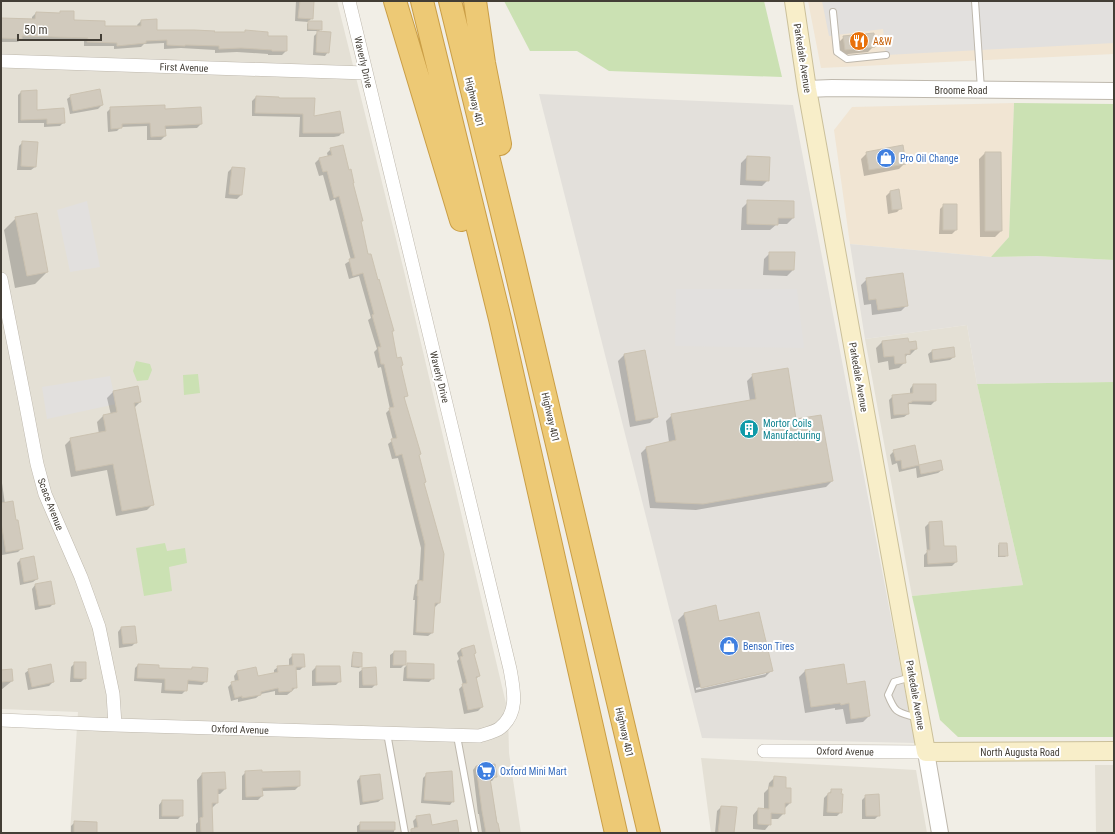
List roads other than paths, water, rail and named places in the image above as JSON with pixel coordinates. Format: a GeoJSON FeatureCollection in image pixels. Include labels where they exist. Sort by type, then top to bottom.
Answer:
{"type":"FeatureCollection","features":[{"type":"Feature","properties":{"kind":"highway"},"geometry":{"type":"LineString","coordinates":[[395,1],[482,291],[500,319]]}},
{"type":"Feature","properties":{"kind":"highway"},"geometry":{"type":"LineString","coordinates":[[422,1],[500,319],[616,833]]}},
{"type":"Feature","properties":{"kind":"highway","name":"Highway 401"},"geometry":{"type":"LineString","coordinates":[[450,1],[512,254],[649,833]]}},
{"type":"Feature","properties":{"kind":"highway"},"geometry":{"type":"LineString","coordinates":[[475,1],[484,63],[514,222],[512,254]]}},
{"type":"Feature","properties":{"kind":"main road","name":"Parkedale Avenue"},"geometry":{"type":"LineString","coordinates":[[794,1],[807,89],[926,752]]}},
{"type":"Feature","properties":{"kind":"main road","name":"North Augusta Road"},"geometry":{"type":"LineString","coordinates":[[926,752],[1114,751]]}},
{"type":"Feature","properties":{"kind":"street","name":"Waverly Drive"},"geometry":{"type":"LineString","coordinates":[[350,1],[515,694],[512,715],[499,729],[479,736]]}},
{"type":"Feature","properties":{"kind":"street","name":"First Avenue"},"geometry":{"type":"LineString","coordinates":[[1,61],[366,73]]}},
{"type":"Feature","properties":{"kind":"street","name":"Broome Road"},"geometry":{"type":"LineString","coordinates":[[807,89],[1114,91]]}},
{"type":"Feature","properties":{"kind":"street","name":"Scace Avenue"},"geometry":{"type":"LineString","coordinates":[[1,279],[37,464],[45,494],[81,577],[99,627],[113,694],[115,725]]}},
{"type":"Feature","properties":{"kind":"street","name":"Oxford Avenue"},"geometry":{"type":"LineString","coordinates":[[1,720],[479,736]]}},
{"type":"Feature","properties":{"kind":"street","name":"Oxford Avenue"},"geometry":{"type":"LineString","coordinates":[[764,751],[926,752]]}},
{"type":"Feature","properties":{"kind":"street"},"geometry":{"type":"LineString","coordinates":[[926,752],[940,833]]}},
{"type":"Feature","properties":{"kind":"lane"},"geometry":{"type":"LineString","coordinates":[[974,1],[981,90]]}},
{"type":"Feature","properties":{"kind":"lane"},"geometry":{"type":"LineString","coordinates":[[833,12],[837,52],[847,59],[886,54]]}},
{"type":"Feature","properties":{"kind":"lane"},"geometry":{"type":"LineString","coordinates":[[913,677],[894,682],[888,695],[897,712],[920,718]]}},
{"type":"Feature","properties":{"kind":"lane"},"geometry":{"type":"LineString","coordinates":[[387,734],[405,833]]}},
{"type":"Feature","properties":{"kind":"lane"},"geometry":{"type":"LineString","coordinates":[[457,736],[475,833]]}},
{"type":"Feature","properties":{"kind":"place","name":"A&W"},"geometry":{"type":"Point","coordinates":[859,41]}},
{"type":"Feature","properties":{"kind":"place","name":"Pro Oil Change"},"geometry":{"type":"Point","coordinates":[886,158]}},
{"type":"Feature","properties":{"kind":"place","name":"Mortor Coils Manufacturing"},"geometry":{"type":"Point","coordinates":[749,429]}},
{"type":"Feature","properties":{"kind":"place","name":"Benson Tires"},"geometry":{"type":"Point","coordinates":[729,646]}},
{"type":"Feature","properties":{"kind":"place","name":"Oxford Mini Mart"},"geometry":{"type":"Point","coordinates":[486,771]}}]}
